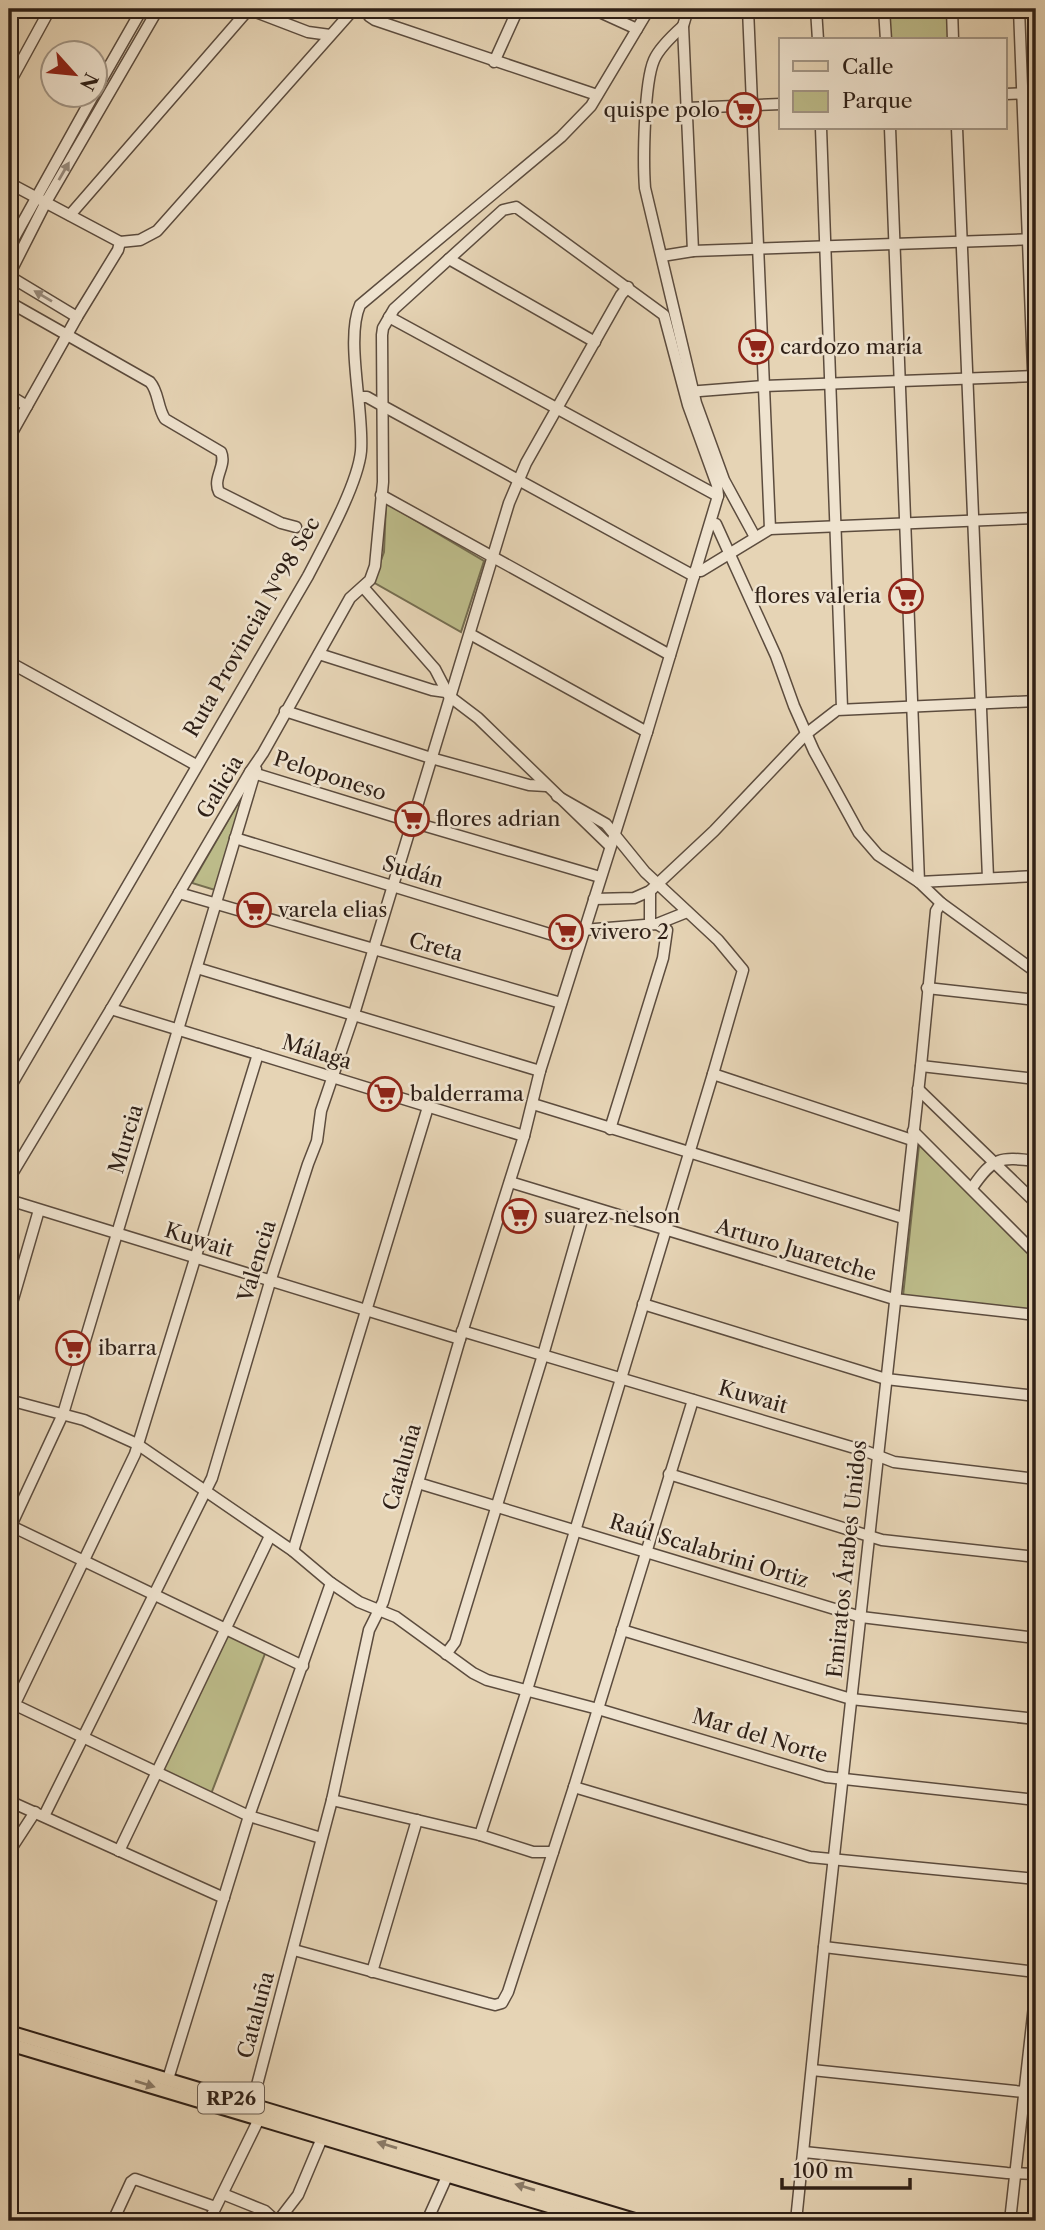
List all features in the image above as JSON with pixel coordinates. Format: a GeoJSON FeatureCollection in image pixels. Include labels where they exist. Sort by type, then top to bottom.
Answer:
{"type":"FeatureCollection","features":[{"type":"Feature","properties":{"kind":"main road","name":"RP26"},"geometry":{"type":"LineString","coordinates":[[9,2032],[168,2079],[322,2138],[638,2221]]}},
{"type":"Feature","properties":{"kind":"main road","name":"RP26"},"geometry":{"type":"LineString","coordinates":[[9,2043],[257,2112],[599,2221]]}},
{"type":"Feature","properties":{"kind":"street"},"geometry":{"type":"LineString","coordinates":[[9,84],[50,9]]}},
{"type":"Feature","properties":{"kind":"street"},"geometry":{"type":"LineString","coordinates":[[108,69],[142,9]]}},
{"type":"Feature","properties":{"kind":"street"},"geometry":{"type":"LineString","coordinates":[[77,317],[9,275],[46,202],[158,9]]}},
{"type":"Feature","properties":{"kind":"street"},"geometry":{"type":"LineString","coordinates":[[70,215],[249,9],[308,32],[330,35]]}},
{"type":"Feature","properties":{"kind":"street"},"geometry":{"type":"LineString","coordinates":[[9,183],[120,242],[140,240],[157,232],[354,9]]}},
{"type":"Feature","properties":{"kind":"street"},"geometry":{"type":"LineString","coordinates":[[367,9],[369,16],[375,20],[597,95]]}},
{"type":"Feature","properties":{"kind":"street"},"geometry":{"type":"LineString","coordinates":[[494,62],[518,9]]}},
{"type":"Feature","properties":{"kind":"street"},"geometry":{"type":"LineString","coordinates":[[593,9],[637,29]]}},
{"type":"Feature","properties":{"kind":"street","name":"Ruta Provincial Nº98 Sec"},"geometry":{"type":"LineString","coordinates":[[9,1089],[308,576],[354,479],[360,455],[360,397],[354,334],[360,305],[561,137],[584,114],[649,9]]}},
{"type":"Feature","properties":{"kind":"street"},"geometry":{"type":"LineString","coordinates":[[691,9],[683,26],[693,251]]}},
{"type":"Feature","properties":{"kind":"street"},"geometry":{"type":"LineString","coordinates":[[748,9],[770,529]]}},
{"type":"Feature","properties":{"kind":"street"},"geometry":{"type":"LineString","coordinates":[[816,9],[818,38]]}},
{"type":"Feature","properties":{"kind":"street"},"geometry":{"type":"LineString","coordinates":[[884,9],[886,38]]}},
{"type":"Feature","properties":{"kind":"street"},"geometry":{"type":"LineString","coordinates":[[952,9],[953,38]]}},
{"type":"Feature","properties":{"kind":"street"},"geometry":{"type":"LineString","coordinates":[[1019,9],[1032,240],[1036,447]]}},
{"type":"Feature","properties":{"kind":"street"},"geometry":{"type":"LineString","coordinates":[[683,26],[654,60],[649,83],[643,165],[648,207],[662,256],[670,314],[696,433],[717,485],[718,496],[697,572]]}},
{"type":"Feature","properties":{"kind":"street"},"geometry":{"type":"LineString","coordinates":[[308,32],[313,39],[314,53]]}},
{"type":"Feature","properties":{"kind":"street"},"geometry":{"type":"LineString","coordinates":[[1006,94],[1036,93]]}},
{"type":"Feature","properties":{"kind":"street"},"geometry":{"type":"LineString","coordinates":[[687,108],[779,104]]}},
{"type":"Feature","properties":{"kind":"street"},"geometry":{"type":"LineString","coordinates":[[9,247],[86,108]]}},
{"type":"Feature","properties":{"kind":"street"},"geometry":{"type":"LineString","coordinates":[[821,130],[842,708]]}},
{"type":"Feature","properties":{"kind":"street"},"geometry":{"type":"LineString","coordinates":[[890,130],[919,882]]}},
{"type":"Feature","properties":{"kind":"street"},"geometry":{"type":"LineString","coordinates":[[957,130],[971,521],[988,878]]}},
{"type":"Feature","properties":{"kind":"street"},"geometry":{"type":"LineString","coordinates":[[670,314],[513,206],[503,210],[394,309],[389,317],[718,496]]}},
{"type":"Feature","properties":{"kind":"street"},"geometry":{"type":"LineString","coordinates":[[662,256],[693,251],[759,248],[1032,240]]}},
{"type":"Feature","properties":{"kind":"street"},"geometry":{"type":"LineString","coordinates":[[9,438],[118,250],[120,242]]}},
{"type":"Feature","properties":{"kind":"street"},"geometry":{"type":"LineString","coordinates":[[449,259],[595,342]]}},
{"type":"Feature","properties":{"kind":"street","name":"Valencia"},"geometry":{"type":"LineString","coordinates":[[9,1852],[40,1814],[85,1737],[212,1479],[270,1282],[317,1141],[321,1111],[334,1078],[393,886],[448,694],[470,634],[518,480],[621,295],[628,287]]}},
{"type":"Feature","properties":{"kind":"street"},"geometry":{"type":"LineString","coordinates":[[9,302],[146,379],[154,387],[160,411],[165,419],[221,452],[223,462],[216,483],[219,492],[281,523],[296,527]]}},
{"type":"Feature","properties":{"kind":"street","name":"Galicia"},"geometry":{"type":"LineString","coordinates":[[9,1179],[252,772],[350,598],[370,580],[374,566],[383,482],[383,334],[389,317]]}},
{"type":"Feature","properties":{"kind":"street"},"geometry":{"type":"LineString","coordinates":[[689,392],[764,386],[1035,376]]}},
{"type":"Feature","properties":{"kind":"street"},"geometry":{"type":"LineString","coordinates":[[689,392],[724,480],[755,537]]}},
{"type":"Feature","properties":{"kind":"street"},"geometry":{"type":"LineString","coordinates":[[9,395],[27,406]]}},
{"type":"Feature","properties":{"kind":"street"},"geometry":{"type":"LineString","coordinates":[[360,397],[367,397],[518,480],[697,572]]}},
{"type":"Feature","properties":{"kind":"street"},"geometry":{"type":"LineString","coordinates":[[697,572],[716,524],[722,503],[724,480]]}},
{"type":"Feature","properties":{"kind":"street"},"geometry":{"type":"LineString","coordinates":[[381,495],[670,655]]}},
{"type":"Feature","properties":{"kind":"street"},"geometry":{"type":"LineString","coordinates":[[697,572],[770,529],[1036,518]]}},
{"type":"Feature","properties":{"kind":"street"},"geometry":{"type":"LineString","coordinates":[[716,524],[776,656],[806,734],[859,833],[868,845],[892,865],[919,882],[941,903],[1036,972]]}},
{"type":"Feature","properties":{"kind":"street","name":"Cataluña"},"geometry":{"type":"LineString","coordinates":[[209,2221],[254,2132],[257,2085],[332,1800],[369,1630],[380,1609],[461,1335],[524,1136],[540,1071],[579,943],[697,572]]}},
{"type":"Feature","properties":{"kind":"street"},"geometry":{"type":"LineString","coordinates":[[363,587],[435,669],[448,694],[478,718],[610,846]]}},
{"type":"Feature","properties":{"kind":"street"},"geometry":{"type":"LineString","coordinates":[[470,634],[647,732]]}},
{"type":"Feature","properties":{"kind":"street"},"geometry":{"type":"LineString","coordinates":[[319,654],[448,694]]}},
{"type":"Feature","properties":{"kind":"street"},"geometry":{"type":"LineString","coordinates":[[9,662],[196,765]]}},
{"type":"Feature","properties":{"kind":"street"},"geometry":{"type":"LineString","coordinates":[[594,899],[634,898],[653,887],[714,831],[806,734],[832,712],[842,708],[1036,701]]}},
{"type":"Feature","properties":{"kind":"street"},"geometry":{"type":"LineString","coordinates":[[285,711],[431,758],[529,785],[546,786]]}},
{"type":"Feature","properties":{"kind":"street","name":"Peloponeso"},"geometry":{"type":"LineString","coordinates":[[252,772],[600,877]]}},
{"type":"Feature","properties":{"kind":"street","name":"Murcia"},"geometry":{"type":"LineString","coordinates":[[9,1527],[63,1414],[179,1031],[252,772]]}},
{"type":"Feature","properties":{"kind":"street"},"geometry":{"type":"LineString","coordinates":[[480,1835],[527,1690],[743,970],[718,940],[687,912],[653,887],[645,872],[600,820],[557,796]]}},
{"type":"Feature","properties":{"kind":"street","name":"Sudán"},"geometry":{"type":"LineString","coordinates":[[235,838],[579,943]]}},
{"type":"Feature","properties":{"kind":"street"},"geometry":{"type":"LineString","coordinates":[[919,882],[1036,876]]}},
{"type":"Feature","properties":{"kind":"street"},"geometry":{"type":"LineString","coordinates":[[653,887],[653,924]]}},
{"type":"Feature","properties":{"kind":"street","name":"Creta"},"geometry":{"type":"LineString","coordinates":[[179,893],[561,1003]]}},
{"type":"Feature","properties":{"kind":"street","name":"Emiratos Árabes Unidos"},"geometry":{"type":"LineString","coordinates":[[796,2221],[921,1066],[927,988],[936,911],[941,903]]}},
{"type":"Feature","properties":{"kind":"street"},"geometry":{"type":"LineString","coordinates":[[583,930],[653,924],[687,912]]}},
{"type":"Feature","properties":{"kind":"street"},"geometry":{"type":"LineString","coordinates":[[610,1129],[663,958],[667,930],[653,924]]}},
{"type":"Feature","properties":{"kind":"street"},"geometry":{"type":"LineString","coordinates":[[197,968],[540,1071]]}},
{"type":"Feature","properties":{"kind":"street"},"geometry":{"type":"LineString","coordinates":[[927,988],[1036,1000]]}},
{"type":"Feature","properties":{"kind":"street","name":"Málaga"},"geometry":{"type":"LineString","coordinates":[[111,1009],[524,1136]]}},
{"type":"Feature","properties":{"kind":"street"},"geometry":{"type":"LineString","coordinates":[[9,1716],[11,1704],[135,1454],[258,1054]]}},
{"type":"Feature","properties":{"kind":"street"},"geometry":{"type":"LineString","coordinates":[[921,1066],[1036,1080]]}},
{"type":"Feature","properties":{"kind":"street"},"geometry":{"type":"LineString","coordinates":[[713,1074],[913,1136],[972,1188],[1036,1254]]}},
{"type":"Feature","properties":{"kind":"street"},"geometry":{"type":"LineString","coordinates":[[918,1089],[1036,1203]]}},
{"type":"Feature","properties":{"kind":"street"},"geometry":{"type":"LineString","coordinates":[[533,1104],[903,1218]]}},
{"type":"Feature","properties":{"kind":"street"},"geometry":{"type":"LineString","coordinates":[[293,1551],[428,1107]]}},
{"type":"Feature","properties":{"kind":"street"},"geometry":{"type":"LineString","coordinates":[[972,1188],[995,1162],[1006,1158],[1036,1161]]}},
{"type":"Feature","properties":{"kind":"street","name":"Arturo Juaretche"},"geometry":{"type":"LineString","coordinates":[[510,1182],[894,1299],[1036,1315]]}},
{"type":"Feature","properties":{"kind":"street","name":"Kuwait"},"geometry":{"type":"LineString","coordinates":[[9,1200],[365,1311],[544,1355],[894,1462],[1036,1479]]}},
{"type":"Feature","properties":{"kind":"street"},"geometry":{"type":"LineString","coordinates":[[446,1654],[455,1642],[544,1355],[586,1206]]}},
{"type":"Feature","properties":{"kind":"street"},"geometry":{"type":"LineString","coordinates":[[9,1313],[39,1210]]}},
{"type":"Feature","properties":{"kind":"street"},"geometry":{"type":"LineString","coordinates":[[643,1304],[886,1379],[1036,1395]]}},
{"type":"Feature","properties":{"kind":"street","name":"Mar del Norte"},"geometry":{"type":"LineString","coordinates":[[9,1400],[84,1420],[137,1444],[293,1551],[359,1602],[396,1616],[479,1676],[843,1780],[1036,1800]]}},
{"type":"Feature","properties":{"kind":"street"},"geometry":{"type":"LineString","coordinates":[[294,1950],[487,2003],[502,2003],[508,1992],[574,1787],[693,1400]]}},
{"type":"Feature","properties":{"kind":"street"},"geometry":{"type":"LineString","coordinates":[[669,1474],[882,1540],[1036,1557]]}},
{"type":"Feature","properties":{"kind":"street","name":"Raúl Scalabrini Ortiz"},"geometry":{"type":"LineString","coordinates":[[418,1483],[861,1617],[1036,1638]]}},
{"type":"Feature","properties":{"kind":"street"},"geometry":{"type":"LineString","coordinates":[[9,1527],[303,1666]]}},
{"type":"Feature","properties":{"kind":"street"},"geometry":{"type":"LineString","coordinates":[[119,1851],[270,1536]]}},
{"type":"Feature","properties":{"kind":"street"},"geometry":{"type":"LineString","coordinates":[[168,2079],[249,1816],[331,1583]]}},
{"type":"Feature","properties":{"kind":"street"},"geometry":{"type":"LineString","coordinates":[[622,1630],[851,1699],[1036,1718]]}},
{"type":"Feature","properties":{"kind":"street"},"geometry":{"type":"LineString","coordinates":[[11,1704],[249,1816],[321,1838]]}},
{"type":"Feature","properties":{"kind":"street"},"geometry":{"type":"LineString","coordinates":[[574,1787],[796,1854],[1036,1879]]}},
{"type":"Feature","properties":{"kind":"street"},"geometry":{"type":"LineString","coordinates":[[332,1800],[480,1835],[533,1852],[553,1852]]}},
{"type":"Feature","properties":{"kind":"street"},"geometry":{"type":"LineString","coordinates":[[9,1801],[224,1898]]}},
{"type":"Feature","properties":{"kind":"street"},"geometry":{"type":"LineString","coordinates":[[372,1972],[417,1820]]}},
{"type":"Feature","properties":{"kind":"street"},"geometry":{"type":"LineString","coordinates":[[824,1947],[1036,1972]]}},
{"type":"Feature","properties":{"kind":"street"},"geometry":{"type":"LineString","coordinates":[[1010,2221],[1024,2092],[1031,2078],[1036,1988]]}},
{"type":"Feature","properties":{"kind":"street"},"geometry":{"type":"LineString","coordinates":[[812,2070],[1024,2092]]}},
{"type":"Feature","properties":{"kind":"street"},"geometry":{"type":"LineString","coordinates":[[223,2194],[265,2211],[277,2221],[298,2195],[322,2138]]}},
{"type":"Feature","properties":{"kind":"street"},"geometry":{"type":"LineString","coordinates":[[804,2152],[1036,2174]]}},
{"type":"Feature","properties":{"kind":"street"},"geometry":{"type":"LineString","coordinates":[[427,2221],[449,2171]]}},
{"type":"Feature","properties":{"kind":"street"},"geometry":{"type":"LineString","coordinates":[[113,2221],[135,2179],[215,2207]]}},
{"type":"Feature","properties":{"kind":"green space"},"geometry":{"type":"Polygon","coordinates":[[[885,9],[951,9],[952,38],[887,38],[885,9]]]}},
{"type":"Feature","properties":{"kind":"green space"},"geometry":{"type":"Polygon","coordinates":[[[386,503],[484,561],[461,632],[373,582],[384,552],[386,503]]]}},
{"type":"Feature","properties":{"kind":"green space"},"geometry":{"type":"Polygon","coordinates":[[[237,805],[241,806],[215,890],[192,883],[237,805]]]}},
{"type":"Feature","properties":{"kind":"green space"},"geometry":{"type":"Polygon","coordinates":[[[919,1145],[1036,1259],[1036,1310],[903,1296],[919,1145]]]}},
{"type":"Feature","properties":{"kind":"green space"},"geometry":{"type":"Polygon","coordinates":[[[226,1633],[266,1651],[211,1794],[161,1772],[226,1633]]]}},
{"type":"Feature","properties":{"kind":"place","name":"quispe polo"},"geometry":{"type":"Point","coordinates":[744,110]}},
{"type":"Feature","properties":{"kind":"place","name":"cardozo maría"},"geometry":{"type":"Point","coordinates":[756,347]}},
{"type":"Feature","properties":{"kind":"place","name":"flores valeria"},"geometry":{"type":"Point","coordinates":[906,596]}},
{"type":"Feature","properties":{"kind":"place","name":"flores adrian"},"geometry":{"type":"Point","coordinates":[412,819]}},
{"type":"Feature","properties":{"kind":"place","name":"varela elias"},"geometry":{"type":"Point","coordinates":[254,910]}},
{"type":"Feature","properties":{"kind":"place","name":"vivero 2"},"geometry":{"type":"Point","coordinates":[566,932]}},
{"type":"Feature","properties":{"kind":"place","name":"balderrama"},"geometry":{"type":"Point","coordinates":[385,1094]}},
{"type":"Feature","properties":{"kind":"place","name":"suarez nelson"},"geometry":{"type":"Point","coordinates":[519,1216]}},
{"type":"Feature","properties":{"kind":"place","name":"ibarra"},"geometry":{"type":"Point","coordinates":[73,1348]}}]}
